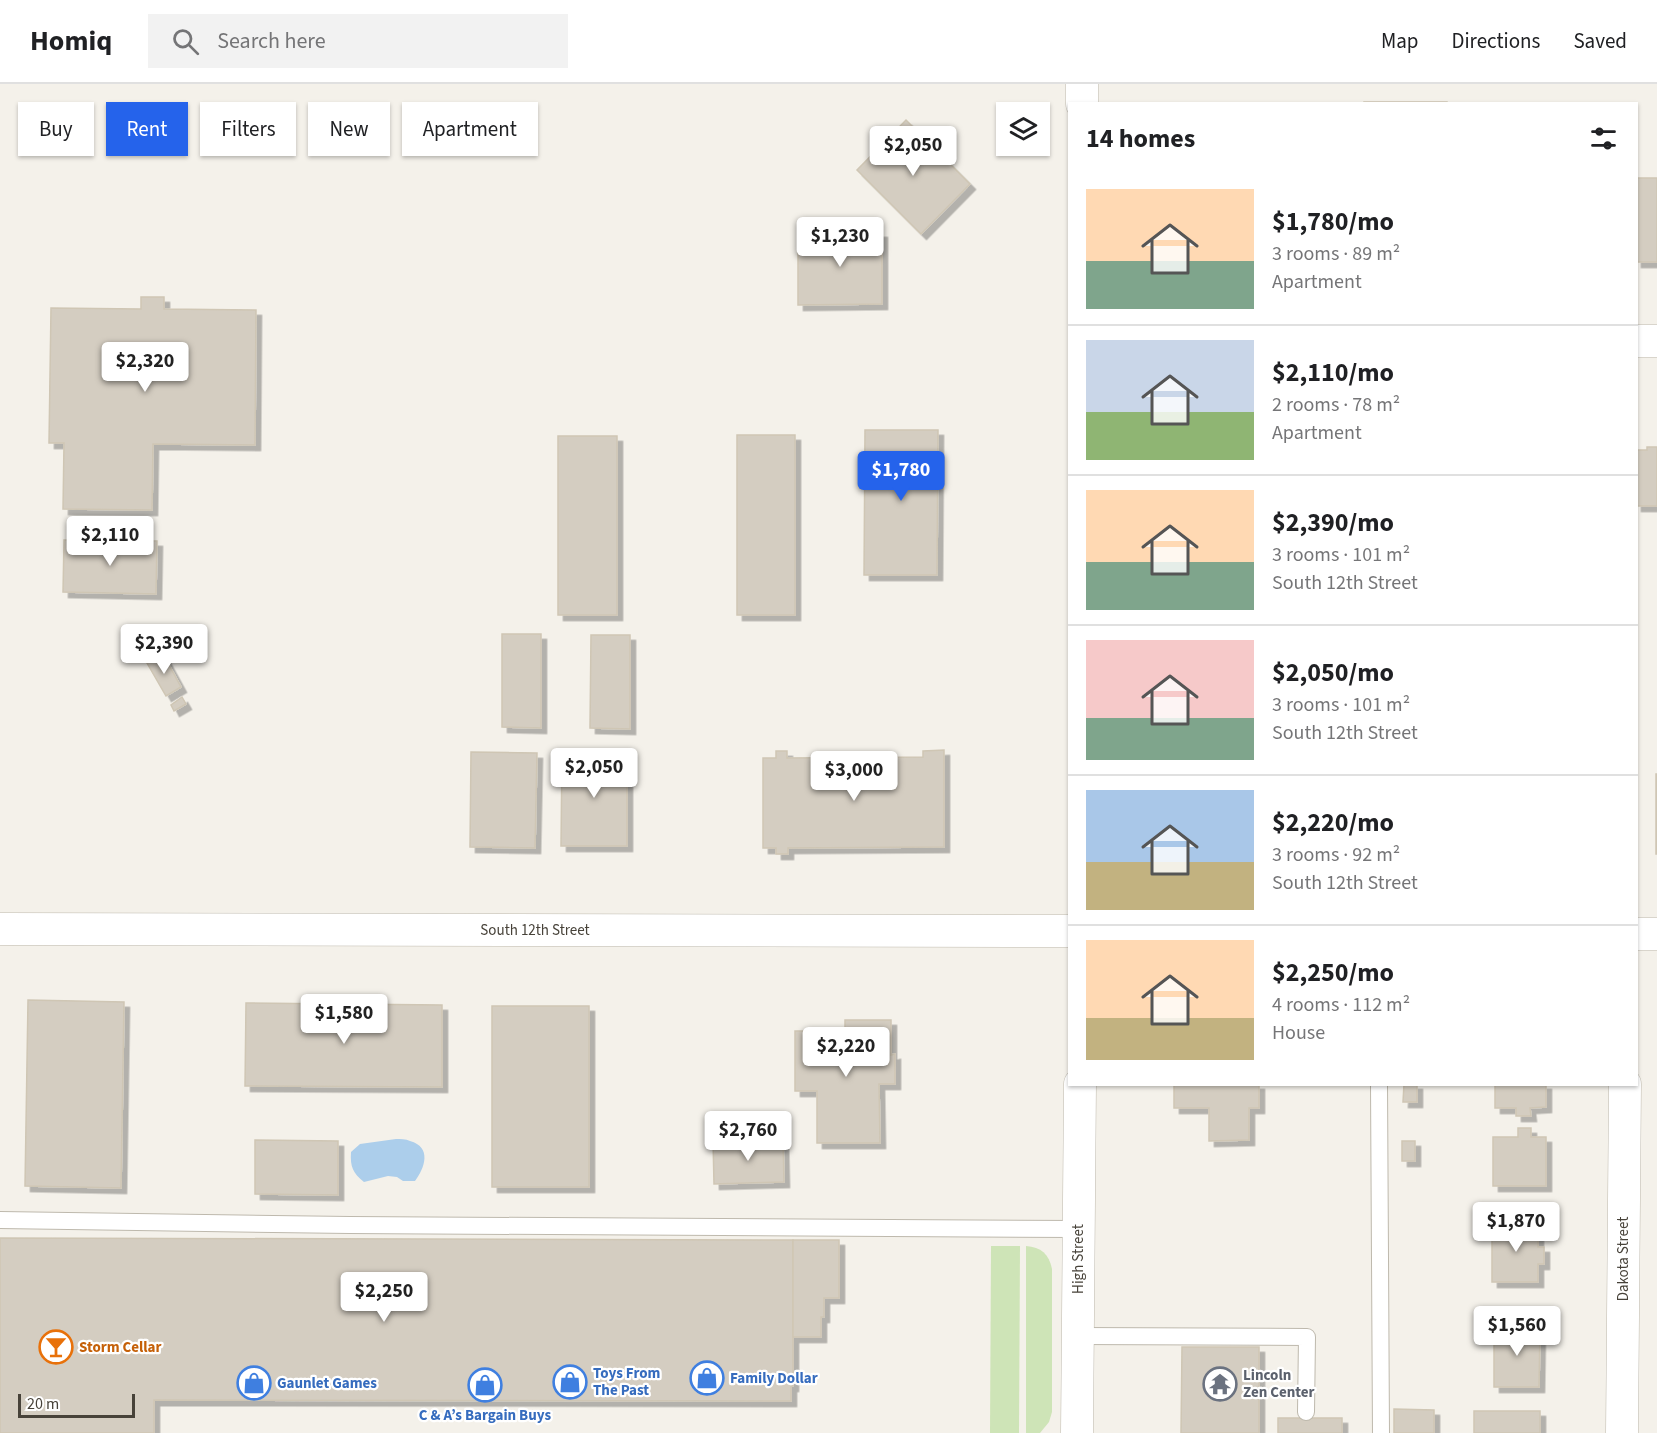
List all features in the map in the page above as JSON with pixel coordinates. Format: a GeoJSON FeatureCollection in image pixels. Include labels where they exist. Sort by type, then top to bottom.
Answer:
{"type":"FeatureCollection","features":[{"type":"Feature","properties":{"kind":"street"},"geometry":{"type":"LineString","coordinates":[[1082,84],[1082,102]]}},
{"type":"Feature","properties":{"kind":"street"},"geometry":{"type":"LineString","coordinates":[[1638,341],[1657,341]]}},
{"type":"Feature","properties":{"kind":"street","name":"South 12th Street"},"geometry":{"type":"LineString","coordinates":[[0,929],[1068,931]]}},
{"type":"Feature","properties":{"kind":"street"},"geometry":{"type":"LineString","coordinates":[[1638,934],[1657,934]]}},
{"type":"Feature","properties":{"kind":"street","name":"High Street"},"geometry":{"type":"LineString","coordinates":[[1077,1433],[1080,1086]]}},
{"type":"Feature","properties":{"kind":"street","name":"Dakota Street"},"geometry":{"type":"LineString","coordinates":[[1622,1433],[1625,1086]]}},
{"type":"Feature","properties":{"kind":"lane"},"geometry":{"type":"LineString","coordinates":[[1379,1086],[1381,1433]]}},
{"type":"Feature","properties":{"kind":"lane"},"geometry":{"type":"LineString","coordinates":[[0,1220],[362,1225],[1078,1229]]}},
{"type":"Feature","properties":{"kind":"lane"},"geometry":{"type":"LineString","coordinates":[[1078,1336],[1307,1337],[1306,1412]]}},
{"type":"Feature","properties":{"kind":"green space"},"geometry":{"type":"Polygon","coordinates":[[[991,1246],[1020,1246],[1019,1433],[990,1433],[991,1246]]]}},
{"type":"Feature","properties":{"kind":"green space"},"geometry":{"type":"Polygon","coordinates":[[[1026,1246],[1044,1252],[1052,1269],[1052,1412],[1049,1422],[1040,1433],[1026,1433],[1026,1246]]]}},
{"type":"Feature","properties":{"kind":"water"},"geometry":{"type":"Polygon","coordinates":[[[396,1139],[417,1144],[424,1153],[424,1164],[415,1181],[403,1181],[397,1177],[388,1176],[364,1182],[357,1176],[351,1162],[351,1152],[360,1144],[396,1139]]]}},
{"type":"Feature","properties":{"kind":"building"},"geometry":{"type":"Polygon","coordinates":[[[906,120],[970,184],[921,234],[857,170],[906,120]]]}},
{"type":"Feature","properties":{"kind":"building"},"geometry":{"type":"Polygon","coordinates":[[[1638,178],[1657,178],[1657,262],[1638,262],[1638,178]]]}},
{"type":"Feature","properties":{"kind":"building"},"geometry":{"type":"Polygon","coordinates":[[[798,232],[882,232],[882,304],[798,305],[798,232]]]}},
{"type":"Feature","properties":{"kind":"building"},"geometry":{"type":"Polygon","coordinates":[[[141,297],[164,297],[164,309],[256,310],[255,445],[153,444],[152,510],[63,509],[64,443],[49,443],[51,308],[141,309],[141,297]]]}},
{"type":"Feature","properties":{"kind":"building"},"geometry":{"type":"Polygon","coordinates":[[[865,430],[938,430],[937,575],[864,575],[865,430]]]}},
{"type":"Feature","properties":{"kind":"building"},"geometry":{"type":"Polygon","coordinates":[[[737,435],[795,435],[795,615],[737,615],[737,435]]]}},
{"type":"Feature","properties":{"kind":"building"},"geometry":{"type":"Polygon","coordinates":[[[558,436],[617,436],[617,615],[558,615],[558,436]]]}},
{"type":"Feature","properties":{"kind":"building"},"geometry":{"type":"Polygon","coordinates":[[[1647,447],[1657,447],[1657,506],[1638,506],[1638,450],[1647,450],[1647,447]]]}},
{"type":"Feature","properties":{"kind":"building"},"geometry":{"type":"Polygon","coordinates":[[[64,540],[157,541],[156,594],[63,592],[64,540]]]}},
{"type":"Feature","properties":{"kind":"building"},"geometry":{"type":"Polygon","coordinates":[[[502,634],[541,634],[541,728],[502,727],[502,634]]]}},
{"type":"Feature","properties":{"kind":"building"},"geometry":{"type":"Polygon","coordinates":[[[591,635],[630,635],[630,729],[590,728],[591,635]]]}},
{"type":"Feature","properties":{"kind":"building"},"geometry":{"type":"Polygon","coordinates":[[[163,654],[181,687],[166,696],[147,663],[163,654]]]}},
{"type":"Feature","properties":{"kind":"building"},"geometry":{"type":"Polygon","coordinates":[[[182,697],[186,704],[174,711],[171,705],[182,697]]]}},
{"type":"Feature","properties":{"kind":"building"},"geometry":{"type":"Polygon","coordinates":[[[944,750],[944,847],[788,848],[788,854],[776,854],[776,848],[763,848],[763,758],[776,758],[776,751],[787,751],[787,758],[923,757],[923,751],[944,750]]]}},
{"type":"Feature","properties":{"kind":"building"},"geometry":{"type":"Polygon","coordinates":[[[562,751],[627,752],[627,846],[561,846],[562,751]]]}},
{"type":"Feature","properties":{"kind":"building"},"geometry":{"type":"Polygon","coordinates":[[[471,752],[537,753],[535,848],[470,847],[471,752]]]}},
{"type":"Feature","properties":{"kind":"building"},"geometry":{"type":"Polygon","coordinates":[[[1657,774],[1657,854],[1656,854],[1657,774]]]}},
{"type":"Feature","properties":{"kind":"building"},"geometry":{"type":"Polygon","coordinates":[[[28,1000],[124,1002],[121,1188],[25,1186],[28,1000]]]}},
{"type":"Feature","properties":{"kind":"building"},"geometry":{"type":"Polygon","coordinates":[[[246,1003],[442,1005],[442,1087],[245,1086],[246,1003]]]}},
{"type":"Feature","properties":{"kind":"building"},"geometry":{"type":"Polygon","coordinates":[[[492,1006],[589,1006],[589,1187],[492,1187],[492,1006]]]}},
{"type":"Feature","properties":{"kind":"building"},"geometry":{"type":"Polygon","coordinates":[[[845,1020],[891,1020],[891,1055],[895,1054],[895,1084],[879,1084],[880,1143],[817,1143],[817,1091],[795,1091],[795,1031],[845,1031],[845,1020]]]}},
{"type":"Feature","properties":{"kind":"building"},"geometry":{"type":"Polygon","coordinates":[[[1174,1086],[1259,1086],[1259,1108],[1249,1108],[1249,1140],[1209,1141],[1209,1108],[1174,1108],[1174,1086]]]}},
{"type":"Feature","properties":{"kind":"building"},"geometry":{"type":"Polygon","coordinates":[[[1404,1086],[1417,1086],[1417,1102],[1403,1102],[1404,1086]]]}},
{"type":"Feature","properties":{"kind":"building"},"geometry":{"type":"Polygon","coordinates":[[[1495,1086],[1546,1086],[1546,1107],[1530,1108],[1531,1116],[1516,1116],[1516,1108],[1495,1108],[1495,1086]]]}},
{"type":"Feature","properties":{"kind":"building"},"geometry":{"type":"Polygon","coordinates":[[[1518,1128],[1531,1128],[1531,1137],[1546,1137],[1546,1186],[1493,1186],[1493,1137],[1518,1137],[1518,1128]]]}},
{"type":"Feature","properties":{"kind":"building"},"geometry":{"type":"Polygon","coordinates":[[[783,1139],[784,1182],[714,1184],[713,1141],[783,1139]]]}},
{"type":"Feature","properties":{"kind":"building"},"geometry":{"type":"Polygon","coordinates":[[[255,1140],[338,1141],[338,1195],[255,1194],[255,1140]]]}},
{"type":"Feature","properties":{"kind":"building"},"geometry":{"type":"Polygon","coordinates":[[[1402,1141],[1415,1141],[1415,1161],[1402,1161],[1402,1141]]]}},
{"type":"Feature","properties":{"kind":"building"},"geometry":{"type":"Polygon","coordinates":[[[1492,1224],[1538,1224],[1538,1247],[1544,1247],[1544,1264],[1538,1264],[1538,1282],[1492,1282],[1492,1224]]]}},
{"type":"Feature","properties":{"kind":"building"},"geometry":{"type":"Polygon","coordinates":[[[0,1238],[793,1240],[793,1386],[791,1386],[791,1401],[154,1400],[154,1433],[0,1433],[0,1238]]]}},
{"type":"Feature","properties":{"kind":"building"},"geometry":{"type":"Polygon","coordinates":[[[793,1240],[839,1240],[839,1298],[824,1298],[821,1337],[793,1337],[793,1240]]]}},
{"type":"Feature","properties":{"kind":"building"},"geometry":{"type":"Polygon","coordinates":[[[1494,1326],[1540,1327],[1539,1387],[1494,1387],[1494,1326]]]}},
{"type":"Feature","properties":{"kind":"building"},"geometry":{"type":"Polygon","coordinates":[[[1182,1347],[1259,1347],[1259,1433],[1181,1433],[1182,1347]]]}},
{"type":"Feature","properties":{"kind":"building"},"geometry":{"type":"Polygon","coordinates":[[[1394,1409],[1434,1410],[1434,1433],[1394,1433],[1394,1409]]]}},
{"type":"Feature","properties":{"kind":"building"},"geometry":{"type":"Polygon","coordinates":[[[1474,1411],[1540,1411],[1540,1433],[1474,1433],[1474,1411]]]}},
{"type":"Feature","properties":{"kind":"building"},"geometry":{"type":"Polygon","coordinates":[[[1278,1418],[1342,1418],[1342,1433],[1278,1433],[1278,1418]]]}},
{"type":"Feature","properties":{"kind":"place","name":"Storm Cellar"},"geometry":{"type":"Point","coordinates":[56,1347]}},
{"type":"Feature","properties":{"kind":"place","name":"Family Dollar"},"geometry":{"type":"Point","coordinates":[707,1378]}},
{"type":"Feature","properties":{"kind":"place","name":"Toys From The Past"},"geometry":{"type":"Point","coordinates":[570,1382]}},
{"type":"Feature","properties":{"kind":"place","name":"Gaunlet Games"},"geometry":{"type":"Point","coordinates":[254,1383]}},
{"type":"Feature","properties":{"kind":"place","name":"Lincoln Zen Center"},"geometry":{"type":"Point","coordinates":[1220,1384]}},
{"type":"Feature","properties":{"kind":"place","name":"C & A’s Bargain Buys"},"geometry":{"type":"Point","coordinates":[485,1385]}}]}
